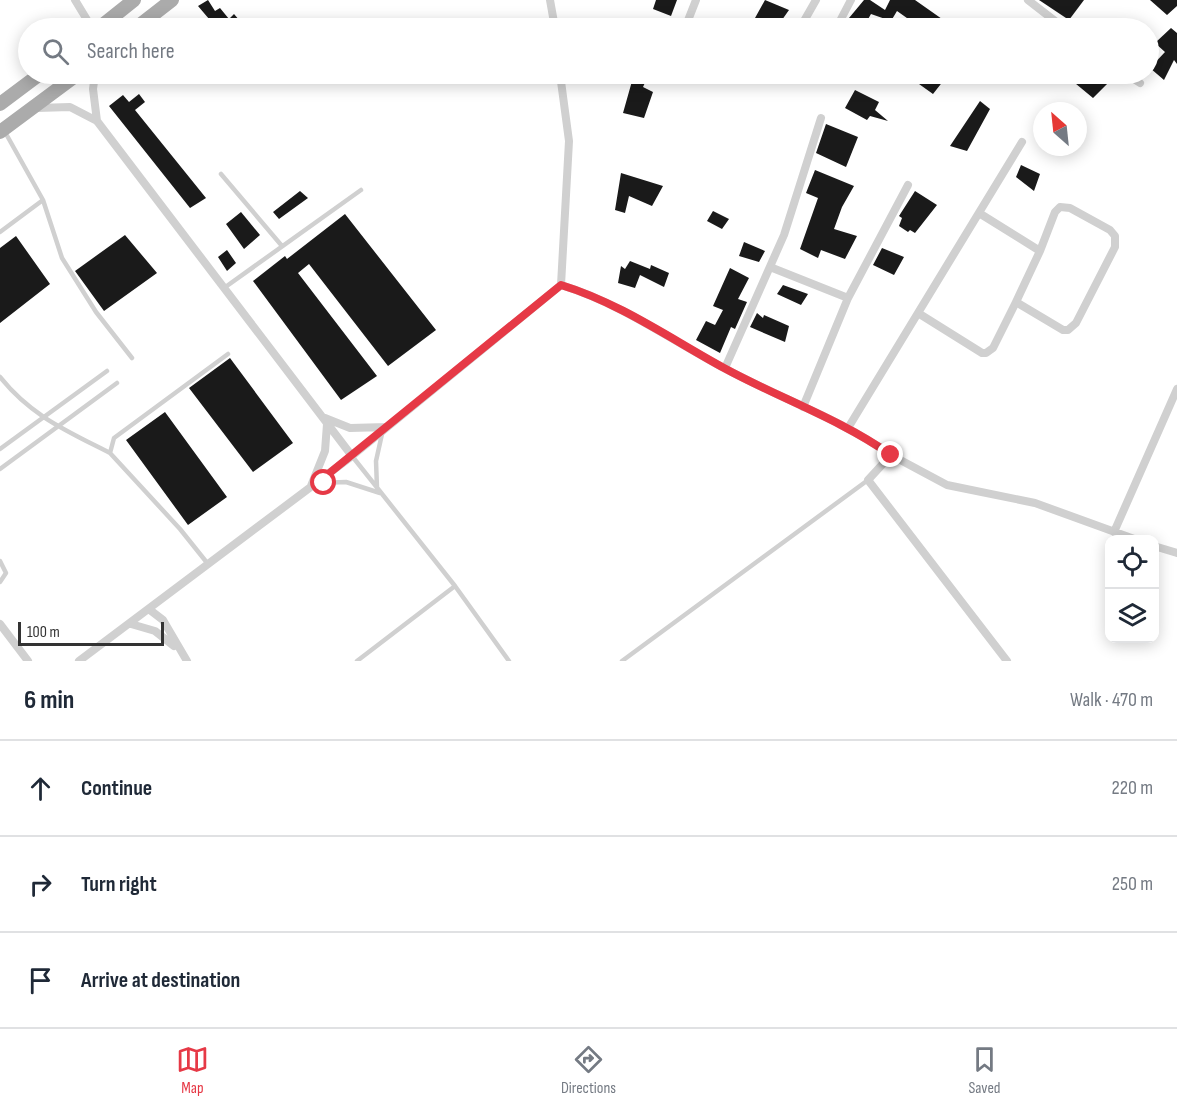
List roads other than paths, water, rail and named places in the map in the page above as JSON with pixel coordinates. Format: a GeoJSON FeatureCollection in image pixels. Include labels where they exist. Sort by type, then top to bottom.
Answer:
{"type":"FeatureCollection","features":[{"type":"Feature","properties":{"kind":"main road"},"geometry":{"type":"LineString","coordinates":[[112,18],[134,0]]}},
{"type":"Feature","properties":{"kind":"main road"},"geometry":{"type":"LineString","coordinates":[[149,18],[172,0]]}},
{"type":"Feature","properties":{"kind":"main road"},"geometry":{"type":"LineString","coordinates":[[0,104],[27,84]]}},
{"type":"Feature","properties":{"kind":"main road"},"geometry":{"type":"LineString","coordinates":[[2,131],[64,84]]}},
{"type":"Feature","properties":{"kind":"street"},"geometry":{"type":"LineString","coordinates":[[75,0],[86,18]]}},
{"type":"Feature","properties":{"kind":"street"},"geometry":{"type":"LineString","coordinates":[[550,0],[553,18]]}},
{"type":"Feature","properties":{"kind":"street"},"geometry":{"type":"LineString","coordinates":[[689,18],[696,0]]}},
{"type":"Feature","properties":{"kind":"street"},"geometry":{"type":"LineString","coordinates":[[806,18],[816,0]]}},
{"type":"Feature","properties":{"kind":"street"},"geometry":{"type":"LineString","coordinates":[[842,18],[851,0]]}},
{"type":"Feature","properties":{"kind":"street"},"geometry":{"type":"LineString","coordinates":[[1028,0],[1051,18]]}},
{"type":"Feature","properties":{"kind":"street"},"geometry":{"type":"LineString","coordinates":[[94,84],[97,121]]}},
{"type":"Feature","properties":{"kind":"street"},"geometry":{"type":"LineString","coordinates":[[79,661],[209,566],[352,456],[561,285],[569,141],[561,84]]}},
{"type":"Feature","properties":{"kind":"street"},"geometry":{"type":"LineString","coordinates":[[30,109],[46,106],[70,107],[97,121],[352,456]]}},
{"type":"Feature","properties":{"kind":"street"},"geometry":{"type":"LineString","coordinates":[[725,368],[784,235],[821,118]]}},
{"type":"Feature","properties":{"kind":"street"},"geometry":{"type":"LineString","coordinates":[[848,428],[1022,142]]}},
{"type":"Feature","properties":{"kind":"street"},"geometry":{"type":"LineString","coordinates":[[803,407],[848,298],[908,185]]}},
{"type":"Feature","properties":{"kind":"street"},"geometry":{"type":"LineString","coordinates":[[918,313],[982,353],[986,353],[993,348],[1016,302],[1055,212],[1065,206],[1110,230],[1116,242],[1076,323],[1068,330],[1063,330],[1016,302]]}},
{"type":"Feature","properties":{"kind":"street"},"geometry":{"type":"LineString","coordinates":[[979,213],[1040,251]]}},
{"type":"Feature","properties":{"kind":"street"},"geometry":{"type":"LineString","coordinates":[[770,267],[848,298]]}},
{"type":"Feature","properties":{"kind":"street"},"geometry":{"type":"LineString","coordinates":[[561,285],[599,298],[725,368],[848,428],[891,455],[947,485],[1035,503],[1123,535]]}},
{"type":"Feature","properties":{"kind":"street"},"geometry":{"type":"LineString","coordinates":[[1114,532],[1177,389]]}},
{"type":"Feature","properties":{"kind":"street"},"geometry":{"type":"LineString","coordinates":[[325,421],[350,428],[386,428]]}},
{"type":"Feature","properties":{"kind":"street"},"geometry":{"type":"LineString","coordinates":[[313,486],[325,451],[325,421]]}},
{"type":"Feature","properties":{"kind":"street"},"geometry":{"type":"LineString","coordinates":[[891,455],[868,480],[1007,661]]}},
{"type":"Feature","properties":{"kind":"street"},"geometry":{"type":"LineString","coordinates":[[1159,547],[1177,553]]}},
{"type":"Feature","properties":{"kind":"street"},"geometry":{"type":"LineString","coordinates":[[150,610],[163,620],[177,648],[187,661]]}},
{"type":"Feature","properties":{"kind":"street"},"geometry":{"type":"LineString","coordinates":[[0,624],[28,661]]}},
{"type":"Feature","properties":{"kind":"street"},"geometry":{"type":"LineString","coordinates":[[131,624],[155,631],[177,648]]}},
{"type":"Feature","properties":{"kind":"lane"},"geometry":{"type":"LineString","coordinates":[[2,131],[43,200],[62,258],[96,312],[132,358]]}},
{"type":"Feature","properties":{"kind":"lane"},"geometry":{"type":"LineString","coordinates":[[221,174],[282,246]]}},
{"type":"Feature","properties":{"kind":"lane"},"geometry":{"type":"LineString","coordinates":[[224,288],[361,190]]}},
{"type":"Feature","properties":{"kind":"lane"},"geometry":{"type":"LineString","coordinates":[[0,232],[43,200]]}},
{"type":"Feature","properties":{"kind":"lane"},"geometry":{"type":"LineString","coordinates":[[110,453],[114,438],[228,354]]}},
{"type":"Feature","properties":{"kind":"lane"},"geometry":{"type":"LineString","coordinates":[[0,449],[107,371]]}},
{"type":"Feature","properties":{"kind":"lane"},"geometry":{"type":"LineString","coordinates":[[0,377],[16,397],[43,419],[110,453],[180,529],[209,566]]}},
{"type":"Feature","properties":{"kind":"lane"},"geometry":{"type":"LineString","coordinates":[[0,469],[117,383]]}},
{"type":"Feature","properties":{"kind":"lane"},"geometry":{"type":"LineString","coordinates":[[378,490],[376,461],[386,428]]}},
{"type":"Feature","properties":{"kind":"lane"},"geometry":{"type":"LineString","coordinates":[[352,456],[455,586],[509,661]]}},
{"type":"Feature","properties":{"kind":"lane"},"geometry":{"type":"LineString","coordinates":[[622,661],[868,480]]}},
{"type":"Feature","properties":{"kind":"lane"},"geometry":{"type":"LineString","coordinates":[[313,486],[346,482],[378,490]]}},
{"type":"Feature","properties":{"kind":"lane"},"geometry":{"type":"LineString","coordinates":[[0,561],[6,573],[0,582]]}},
{"type":"Feature","properties":{"kind":"lane"},"geometry":{"type":"LineString","coordinates":[[357,661],[455,586]]}}]}
